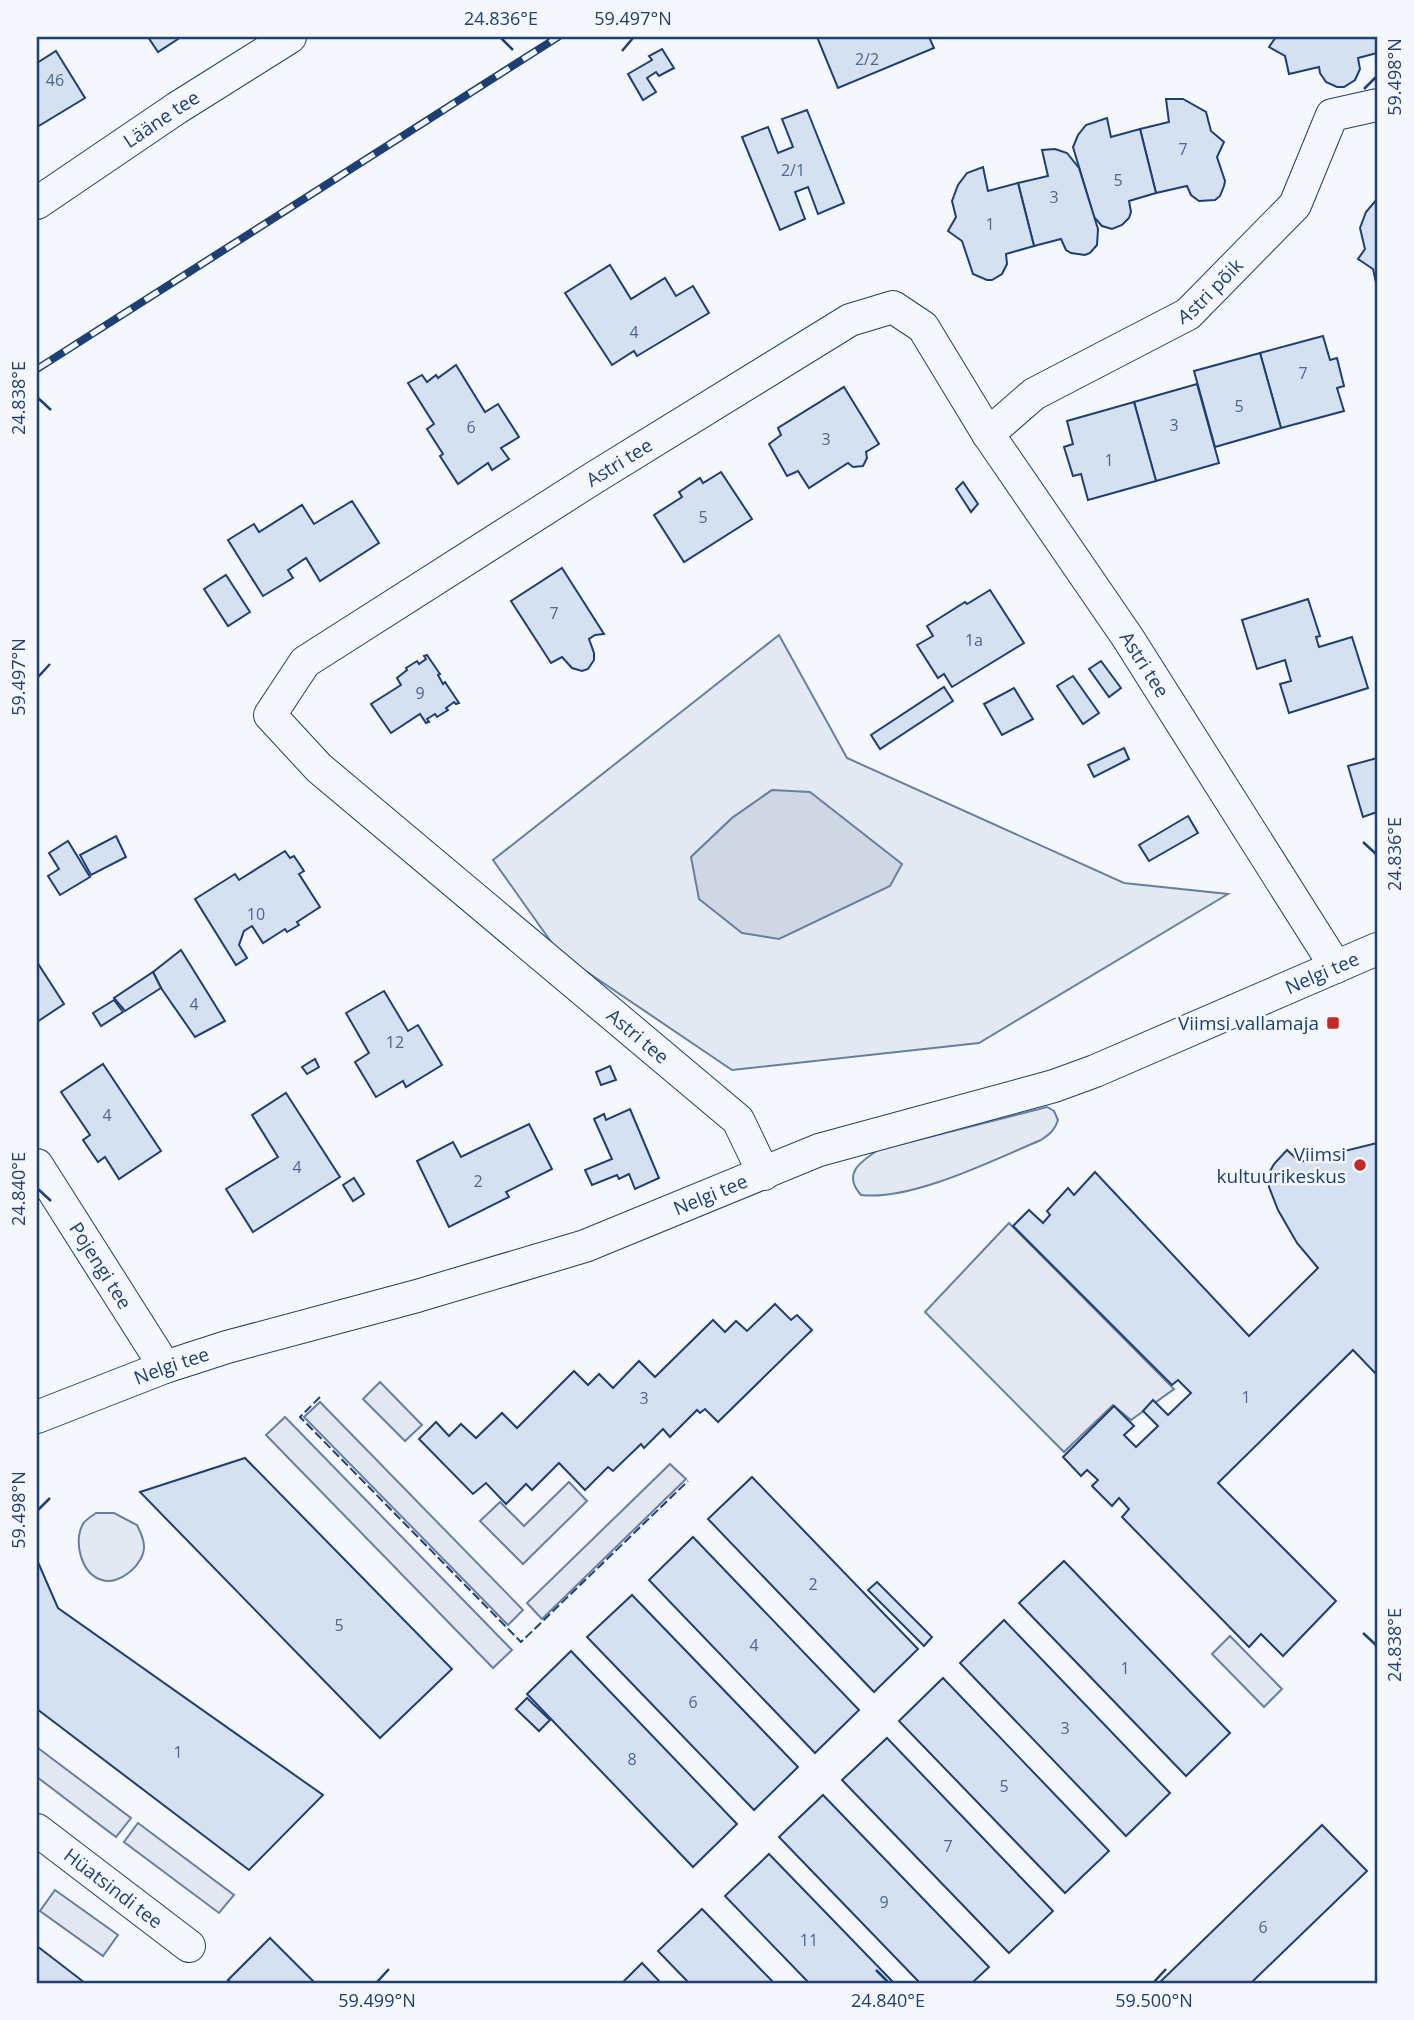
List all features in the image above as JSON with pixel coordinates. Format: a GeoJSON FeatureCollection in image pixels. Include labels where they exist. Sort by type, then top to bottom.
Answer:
{"type":"FeatureCollection","features":[{"type":"Feature","properties":{"kind":"street","name":"Lääne tee"},"geometry":{"type":"LineString","coordinates":[[37,203],[177,108],[289,37]]}},
{"type":"Feature","properties":{"kind":"street","name":"Astri põik"},"geometry":{"type":"LineString","coordinates":[[988,434],[1034,394],[1188,314],[1295,205],[1332,115],[1377,105]]}},
{"type":"Feature","properties":{"kind":"street","name":"Astri tee"},"geometry":{"type":"LineString","coordinates":[[764,1174],[738,1120],[319,768],[271,715],[304,662],[592,479],[850,320],[893,307],[923,327],[988,434],[1128,638],[1336,967]]}},
{"type":"Feature","properties":{"kind":"street","name":"Nelgi tee"},"geometry":{"type":"LineString","coordinates":[[37,1417],[165,1367],[227,1347],[417,1296],[585,1246],[819,1150],[1054,1086],[1377,949]]}},
{"type":"Feature","properties":{"kind":"street","name":"Pojengi tee"},"geometry":{"type":"LineString","coordinates":[[37,1165],[165,1367]]}},
{"type":"Feature","properties":{"kind":"street","name":"Hüatsindi tee"},"geometry":{"type":"LineString","coordinates":[[37,1830],[189,1946]]}},
{"type":"Feature","properties":{"kind":"shaded area"},"geometry":{"type":"Polygon","coordinates":[[[779,635],[847,758],[1124,883],[1228,894],[979,1043],[732,1070],[559,953],[493,860],[779,635]],[[772,790],[732,818],[691,857],[772,790]]]}},
{"type":"Feature","properties":{"kind":"shaded area"},"geometry":{"type":"Polygon","coordinates":[[[772,790],[810,792],[902,864],[890,886],[779,939],[742,933],[699,899],[691,857],[732,818],[772,790]]]}},
{"type":"Feature","properties":{"kind":"shaded area"},"geometry":{"type":"Polygon","coordinates":[[[1047,1107],[1054,1111],[1058,1120],[1050,1134],[976,1168],[928,1186],[881,1195],[861,1195],[853,1181],[853,1175],[860,1164],[878,1150],[1047,1107]]]}},
{"type":"Feature","properties":{"kind":"shaded area"},"geometry":{"type":"Polygon","coordinates":[[[1009,1223],[1174,1389],[1131,1420],[1113,1405],[1064,1452],[925,1312],[1009,1223]]]}},
{"type":"Feature","properties":{"kind":"shaded area"},"geometry":{"type":"Polygon","coordinates":[[[380,1382],[422,1425],[405,1441],[363,1399],[380,1382]]]}},
{"type":"Feature","properties":{"kind":"shaded area"},"geometry":{"type":"Polygon","coordinates":[[[320,1402],[523,1610],[508,1625],[304,1417],[320,1402]]]}},
{"type":"Feature","properties":{"kind":"shaded area"},"geometry":{"type":"Polygon","coordinates":[[[285,1417],[512,1650],[493,1668],[266,1435],[285,1417]]]}},
{"type":"Feature","properties":{"kind":"shaded area"},"geometry":{"type":"Polygon","coordinates":[[[670,1464],[686,1479],[542,1619],[527,1603],[670,1464]]]}},
{"type":"Feature","properties":{"kind":"shaded area"},"geometry":{"type":"Polygon","coordinates":[[[569,1482],[587,1501],[523,1564],[480,1521],[500,1502],[524,1526],[569,1482]]]}},
{"type":"Feature","properties":{"kind":"shaded area"},"geometry":{"type":"Polygon","coordinates":[[[96,1513],[114,1513],[137,1525],[143,1538],[140,1560],[130,1572],[116,1580],[95,1577],[81,1556],[80,1531],[84,1523],[96,1513]]]}},
{"type":"Feature","properties":{"kind":"shaded area"},"geometry":{"type":"Polygon","coordinates":[[[1230,1636],[1282,1689],[1264,1707],[1212,1654],[1230,1636]]]}},
{"type":"Feature","properties":{"kind":"shaded area"},"geometry":{"type":"Polygon","coordinates":[[[38,1748],[131,1818],[116,1837],[37,1777],[38,1748]]]}},
{"type":"Feature","properties":{"kind":"shaded area"},"geometry":{"type":"Polygon","coordinates":[[[138,1823],[234,1895],[219,1913],[124,1842],[138,1823]]]}},
{"type":"Feature","properties":{"kind":"shaded area"},"geometry":{"type":"Polygon","coordinates":[[[55,1890],[118,1935],[103,1956],[40,1911],[55,1890]]]}},
{"type":"Feature","properties":{"kind":"building"},"geometry":{"type":"Polygon","coordinates":[[[148,37],[181,37],[158,52],[148,37]]]}},
{"type":"Feature","properties":{"kind":"building"},"geometry":{"type":"Polygon","coordinates":[[[817,37],[929,37],[934,48],[838,88],[817,37]]]}},
{"type":"Feature","properties":{"kind":"building"},"geometry":{"type":"Polygon","coordinates":[[[1276,37],[1377,37],[1377,53],[1358,58],[1360,69],[1355,80],[1344,87],[1337,87],[1326,82],[1319,67],[1289,74],[1285,56],[1269,47],[1276,37]]]}},
{"type":"Feature","properties":{"kind":"building"},"geometry":{"type":"Polygon","coordinates":[[[662,49],[674,68],[659,76],[656,72],[647,78],[656,92],[643,100],[628,74],[652,60],[649,56],[662,49]]]}},
{"type":"Feature","properties":{"kind":"building"},"geometry":{"type":"Polygon","coordinates":[[[56,51],[85,98],[37,127],[37,63],[56,51]]]}},
{"type":"Feature","properties":{"kind":"building"},"geometry":{"type":"Polygon","coordinates":[[[1166,99],[1183,99],[1206,112],[1211,131],[1224,142],[1217,157],[1225,181],[1220,196],[1215,200],[1199,201],[1191,195],[1187,186],[1156,193],[1140,129],[1169,122],[1166,99]]]}},
{"type":"Feature","properties":{"kind":"building"},"geometry":{"type":"Polygon","coordinates":[[[807,110],[844,203],[818,214],[808,187],[795,192],[805,219],[780,230],[742,137],[768,127],[778,153],[793,147],[782,119],[807,110]]]}},
{"type":"Feature","properties":{"kind":"building"},"geometry":{"type":"Polygon","coordinates":[[[1107,118],[1111,137],[1140,129],[1156,193],[1129,201],[1129,218],[1112,229],[1102,226],[1094,217],[1073,147],[1086,125],[1107,118]]]}},
{"type":"Feature","properties":{"kind":"building"},"geometry":{"type":"Polygon","coordinates":[[[1055,149],[1067,153],[1079,168],[1098,229],[1097,245],[1085,255],[1066,250],[1061,239],[1034,246],[1018,183],[1048,176],[1042,150],[1055,149]]]}},
{"type":"Feature","properties":{"kind":"building"},"geometry":{"type":"Polygon","coordinates":[[[983,167],[988,191],[1018,183],[1034,246],[1006,254],[1007,264],[1002,274],[992,280],[973,274],[962,241],[948,231],[956,217],[952,201],[958,185],[967,173],[983,167]]]}},
{"type":"Feature","properties":{"kind":"building"},"geometry":{"type":"Polygon","coordinates":[[[1377,199],[1377,287],[1373,269],[1358,259],[1365,249],[1360,228],[1366,212],[1377,199]]]}},
{"type":"Feature","properties":{"kind":"building"},"geometry":{"type":"Polygon","coordinates":[[[610,265],[631,299],[665,278],[676,296],[693,286],[709,313],[637,356],[634,351],[612,365],[565,293],[610,265]]]}},
{"type":"Feature","properties":{"kind":"building"},"geometry":{"type":"Polygon","coordinates":[[[1323,336],[1330,360],[1337,358],[1344,386],[1337,388],[1344,411],[1281,428],[1260,353],[1323,336]]]}},
{"type":"Feature","properties":{"kind":"building"},"geometry":{"type":"Polygon","coordinates":[[[1260,353],[1281,428],[1215,447],[1194,371],[1260,353]]]}},
{"type":"Feature","properties":{"kind":"building"},"geometry":{"type":"Polygon","coordinates":[[[456,365],[485,412],[498,404],[519,437],[501,448],[509,459],[492,470],[488,463],[458,484],[427,429],[434,424],[408,383],[422,375],[427,382],[436,375],[438,378],[456,365]]]}},
{"type":"Feature","properties":{"kind":"building"},"geometry":{"type":"Polygon","coordinates":[[[1197,384],[1219,463],[1156,481],[1134,402],[1197,384]]]}},
{"type":"Feature","properties":{"kind":"building"},"geometry":{"type":"Polygon","coordinates":[[[844,387],[879,444],[866,452],[867,458],[863,466],[853,467],[848,463],[809,488],[798,471],[787,476],[769,444],[781,435],[778,428],[844,387]]]}},
{"type":"Feature","properties":{"kind":"building"},"geometry":{"type":"Polygon","coordinates":[[[1134,402],[1156,481],[1088,500],[1081,474],[1073,476],[1064,447],[1073,444],[1067,421],[1134,402]]]}},
{"type":"Feature","properties":{"kind":"building"},"geometry":{"type":"Polygon","coordinates":[[[721,472],[752,519],[684,562],[654,515],[682,497],[679,492],[700,478],[703,483],[721,472]]]}},
{"type":"Feature","properties":{"kind":"building"},"geometry":{"type":"Polygon","coordinates":[[[963,482],[978,504],[971,512],[956,489],[963,482]]]}},
{"type":"Feature","properties":{"kind":"building"},"geometry":{"type":"Polygon","coordinates":[[[352,501],[379,543],[320,581],[306,558],[288,570],[293,578],[263,596],[228,540],[254,524],[259,532],[302,505],[314,524],[352,501]]]}},
{"type":"Feature","properties":{"kind":"building"},"geometry":{"type":"Polygon","coordinates":[[[562,568],[604,634],[589,639],[594,660],[588,669],[582,671],[572,668],[562,657],[551,663],[511,601],[562,568]]]}},
{"type":"Feature","properties":{"kind":"building"},"geometry":{"type":"Polygon","coordinates":[[[226,575],[250,612],[228,626],[204,589],[226,575]]]}},
{"type":"Feature","properties":{"kind":"building"},"geometry":{"type":"Polygon","coordinates":[[[990,590],[1024,643],[952,687],[944,674],[938,678],[917,645],[933,636],[927,626],[990,590]]]}},
{"type":"Feature","properties":{"kind":"building"},"geometry":{"type":"Polygon","coordinates":[[[1308,599],[1320,636],[1316,637],[1319,647],[1352,637],[1368,688],[1289,713],[1280,684],[1291,681],[1285,660],[1257,669],[1242,620],[1308,599]]]}},
{"type":"Feature","properties":{"kind":"building"},"geometry":{"type":"Polygon","coordinates":[[[427,655],[440,674],[438,675],[443,684],[445,682],[459,703],[454,702],[446,708],[448,710],[437,717],[435,714],[427,719],[429,722],[426,723],[420,714],[391,733],[371,704],[401,685],[397,678],[406,668],[426,659],[424,656],[427,655]]]}},
{"type":"Feature","properties":{"kind":"building"},"geometry":{"type":"Polygon","coordinates":[[[1101,661],[1121,688],[1109,697],[1089,669],[1101,661]]]}},
{"type":"Feature","properties":{"kind":"building"},"geometry":{"type":"Polygon","coordinates":[[[1073,676],[1099,713],[1083,724],[1057,686],[1073,676]]]}},
{"type":"Feature","properties":{"kind":"building"},"geometry":{"type":"Polygon","coordinates":[[[944,687],[953,701],[880,749],[871,735],[944,687]]]}},
{"type":"Feature","properties":{"kind":"building"},"geometry":{"type":"Polygon","coordinates":[[[1014,688],[1033,719],[1002,735],[984,704],[1014,688]]]}},
{"type":"Feature","properties":{"kind":"building"},"geometry":{"type":"Polygon","coordinates":[[[1124,748],[1129,759],[1094,777],[1088,765],[1124,748]]]}},
{"type":"Feature","properties":{"kind":"building"},"geometry":{"type":"Polygon","coordinates":[[[1377,758],[1377,812],[1363,817],[1348,766],[1377,758]]]}},
{"type":"Feature","properties":{"kind":"building"},"geometry":{"type":"Polygon","coordinates":[[[1188,816],[1198,833],[1149,861],[1139,845],[1188,816]]]}},
{"type":"Feature","properties":{"kind":"building"},"geometry":{"type":"Polygon","coordinates":[[[116,836],[126,857],[91,875],[80,855],[116,836]]]}},
{"type":"Feature","properties":{"kind":"building"},"geometry":{"type":"Polygon","coordinates":[[[68,841],[90,877],[60,895],[48,876],[59,869],[49,853],[68,841]]]}},
{"type":"Feature","properties":{"kind":"building"},"geometry":{"type":"Polygon","coordinates":[[[285,851],[290,858],[294,856],[304,871],[299,874],[320,907],[297,922],[299,925],[287,932],[285,929],[263,943],[252,926],[244,931],[239,945],[247,958],[236,965],[195,899],[235,874],[239,880],[285,851]]]}},
{"type":"Feature","properties":{"kind":"building"},"geometry":{"type":"Polygon","coordinates":[[[181,950],[225,1021],[195,1037],[153,972],[181,950]]]}},
{"type":"Feature","properties":{"kind":"building"},"geometry":{"type":"Polygon","coordinates":[[[37,962],[64,1004],[37,1022],[37,962]]]}},
{"type":"Feature","properties":{"kind":"building"},"geometry":{"type":"Polygon","coordinates":[[[153,972],[161,988],[125,1011],[114,998],[153,972]]]}},
{"type":"Feature","properties":{"kind":"building"},"geometry":{"type":"Polygon","coordinates":[[[384,991],[408,1031],[418,1025],[442,1065],[406,1087],[403,1081],[376,1097],[355,1062],[369,1053],[346,1013],[384,991]]]}},
{"type":"Feature","properties":{"kind":"building"},"geometry":{"type":"Polygon","coordinates":[[[114,1000],[123,1012],[101,1026],[93,1013],[114,1000]]]}},
{"type":"Feature","properties":{"kind":"building"},"geometry":{"type":"Polygon","coordinates":[[[315,1059],[319,1067],[307,1074],[302,1067],[315,1059]]]}},
{"type":"Feature","properties":{"kind":"building"},"geometry":{"type":"Polygon","coordinates":[[[103,1064],[161,1151],[119,1179],[105,1157],[98,1162],[83,1140],[90,1135],[61,1092],[103,1064]]]}},
{"type":"Feature","properties":{"kind":"building"},"geometry":{"type":"Polygon","coordinates":[[[610,1066],[616,1080],[601,1085],[596,1072],[610,1066]]]}},
{"type":"Feature","properties":{"kind":"building"},"geometry":{"type":"Polygon","coordinates":[[[286,1093],[340,1177],[253,1232],[226,1189],[278,1157],[252,1115],[286,1093]]]}},
{"type":"Feature","properties":{"kind":"building"},"geometry":{"type":"Polygon","coordinates":[[[630,1109],[659,1178],[635,1189],[629,1174],[619,1179],[617,1175],[592,1185],[585,1170],[612,1159],[594,1119],[604,1114],[606,1120],[630,1109]]]}},
{"type":"Feature","properties":{"kind":"building"},"geometry":{"type":"Polygon","coordinates":[[[529,1124],[552,1169],[506,1192],[509,1197],[449,1227],[417,1161],[453,1142],[461,1157],[529,1124]]]}},
{"type":"Feature","properties":{"kind":"building"},"geometry":{"type":"Polygon","coordinates":[[[1377,1143],[1377,1375],[1353,1350],[1218,1483],[1336,1601],[1283,1656],[1261,1634],[1249,1647],[1122,1517],[1129,1509],[1119,1498],[1112,1506],[1092,1486],[1098,1480],[1087,1470],[1081,1476],[1063,1457],[1114,1406],[1134,1426],[1124,1435],[1136,1447],[1158,1426],[1143,1411],[1153,1400],[1168,1415],[1191,1393],[1178,1380],[1172,1385],[1013,1226],[1029,1210],[1043,1223],[1050,1215],[1047,1211],[1068,1188],[1074,1195],[1095,1172],[1249,1336],[1318,1268],[1297,1243],[1278,1210],[1269,1187],[1269,1173],[1274,1164],[1287,1150],[1300,1162],[1377,1143]]]}},
{"type":"Feature","properties":{"kind":"building"},"geometry":{"type":"Polygon","coordinates":[[[354,1178],[364,1194],[353,1201],[343,1185],[354,1178]]]}},
{"type":"Feature","properties":{"kind":"building"},"geometry":{"type":"Polygon","coordinates":[[[775,1304],[791,1320],[797,1315],[812,1330],[718,1422],[705,1409],[700,1413],[697,1410],[670,1437],[663,1429],[644,1448],[641,1444],[613,1471],[608,1467],[585,1490],[559,1463],[532,1490],[526,1484],[506,1504],[486,1483],[473,1494],[419,1439],[436,1422],[449,1436],[461,1424],[476,1438],[502,1413],[517,1428],[574,1371],[588,1385],[599,1374],[613,1388],[639,1361],[655,1377],[713,1320],[725,1332],[736,1321],[747,1331],[775,1304]]]}},
{"type":"Feature","properties":{"kind":"building"},"geometry":{"type":"Polygon","coordinates":[[[245,1458],[452,1669],[380,1738],[140,1492],[245,1458]]]}},
{"type":"Feature","properties":{"kind":"building"},"geometry":{"type":"Polygon","coordinates":[[[752,1477],[918,1649],[874,1692],[708,1519],[752,1477]]]}},
{"type":"Feature","properties":{"kind":"building"},"geometry":{"type":"Polygon","coordinates":[[[693,1537],[859,1710],[815,1753],[649,1580],[693,1537]]]}},
{"type":"Feature","properties":{"kind":"building"},"geometry":{"type":"Polygon","coordinates":[[[37,1560],[58,1608],[323,1795],[249,1870],[37,1709],[37,1560]]]}},
{"type":"Feature","properties":{"kind":"building"},"geometry":{"type":"Polygon","coordinates":[[[1064,1561],[1230,1733],[1186,1776],[1019,1603],[1064,1561]]]}},
{"type":"Feature","properties":{"kind":"building"},"geometry":{"type":"Polygon","coordinates":[[[877,1582],[932,1637],[924,1646],[868,1590],[877,1582]]]}},
{"type":"Feature","properties":{"kind":"building"},"geometry":{"type":"Polygon","coordinates":[[[632,1595],[798,1767],[754,1810],[587,1637],[632,1595]]]}},
{"type":"Feature","properties":{"kind":"building"},"geometry":{"type":"Polygon","coordinates":[[[1004,1620],[1170,1793],[1126,1836],[960,1663],[1004,1620]]]}},
{"type":"Feature","properties":{"kind":"building"},"geometry":{"type":"Polygon","coordinates":[[[571,1651],[737,1824],[693,1867],[527,1694],[571,1651]]]}},
{"type":"Feature","properties":{"kind":"building"},"geometry":{"type":"Polygon","coordinates":[[[943,1678],[1109,1851],[1065,1893],[899,1721],[943,1678]]]}},
{"type":"Feature","properties":{"kind":"building"},"geometry":{"type":"Polygon","coordinates":[[[527,1698],[550,1720],[539,1731],[516,1709],[527,1698]]]}},
{"type":"Feature","properties":{"kind":"building"},"geometry":{"type":"Polygon","coordinates":[[[887,1738],[1053,1911],[1009,1953],[842,1780],[887,1738]]]}},
{"type":"Feature","properties":{"kind":"building"},"geometry":{"type":"Polygon","coordinates":[[[823,1795],[989,1967],[972,1983],[920,1983],[779,1837],[823,1795]]]}},
{"type":"Feature","properties":{"kind":"building"},"geometry":{"type":"Polygon","coordinates":[[[1322,1825],[1367,1871],[1251,1983],[1159,1983],[1322,1825]]]}},
{"type":"Feature","properties":{"kind":"building"},"geometry":{"type":"Polygon","coordinates":[[[769,1854],[894,1983],[809,1983],[725,1896],[769,1854]]]}},
{"type":"Feature","properties":{"kind":"building"},"geometry":{"type":"Polygon","coordinates":[[[702,1909],[774,1983],[689,1983],[658,1951],[702,1909]]]}},
{"type":"Feature","properties":{"kind":"building"},"geometry":{"type":"Polygon","coordinates":[[[270,1938],[315,1983],[232,1983],[228,1980],[270,1938]]]}},
{"type":"Feature","properties":{"kind":"building"},"geometry":{"type":"Polygon","coordinates":[[[37,1946],[85,1983],[37,1983],[37,1946]]]}},
{"type":"Feature","properties":{"kind":"building"},"geometry":{"type":"Polygon","coordinates":[[[642,1963],[661,1983],[622,1983],[642,1963]]]}},
{"type":"Feature","properties":{"kind":"railway"},"geometry":{"type":"LineString","coordinates":[[37,369],[558,37]]}},
{"type":"Feature","properties":{"kind":"fence"},"geometry":{"type":"LineString","coordinates":[[320,1397],[300,1417],[521,1642],[688,1481]]}},
{"type":"Feature","properties":{"kind":"place","name":"Viimsi vallamaja"},"geometry":{"type":"Point","coordinates":[1333,1023]}},
{"type":"Feature","properties":{"kind":"place","name":"Viimsi kultuurikeskus"},"geometry":{"type":"Point","coordinates":[1360,1165]}}]}
